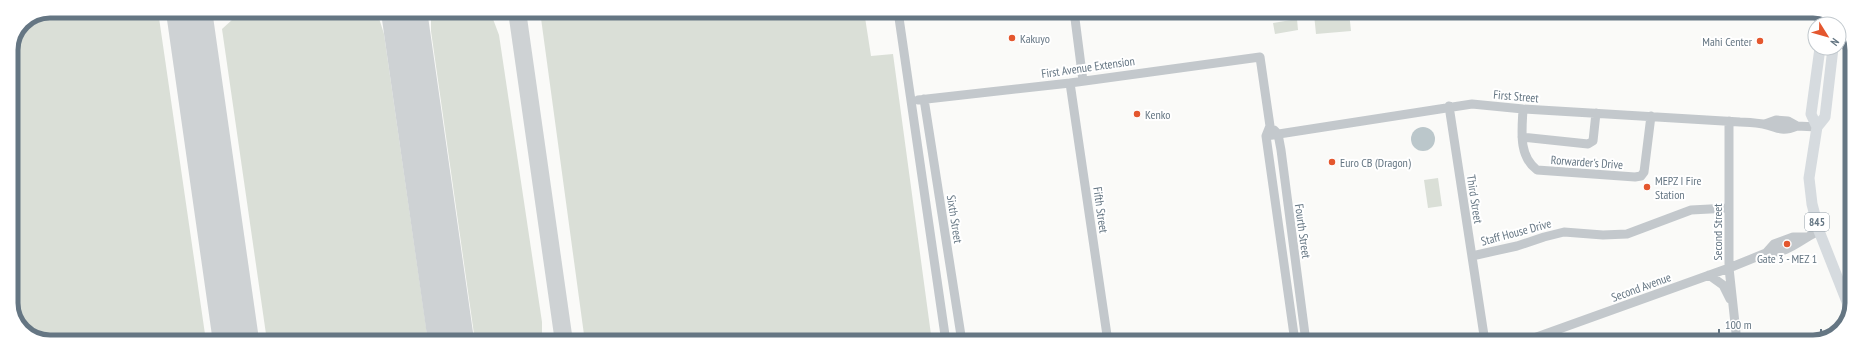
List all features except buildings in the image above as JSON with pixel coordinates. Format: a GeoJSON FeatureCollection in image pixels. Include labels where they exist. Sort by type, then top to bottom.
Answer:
{"type":"FeatureCollection","features":[{"type":"Feature","properties":{"kind":"main road","name":"845"},"geometry":{"type":"LineString","coordinates":[[1817,127],[1811,114],[1819,56]]}},
{"type":"Feature","properties":{"kind":"main road","name":"845"},"geometry":{"type":"LineString","coordinates":[[1832,56],[1825,117],[1817,127],[1809,178],[1812,204],[1819,231],[1845,297]]}},
{"type":"Feature","properties":{"kind":"street"},"geometry":{"type":"LineString","coordinates":[[899,18],[945,335]]}},
{"type":"Feature","properties":{"kind":"street"},"geometry":{"type":"LineString","coordinates":[[1075,18],[1083,81]]}},
{"type":"Feature","properties":{"kind":"street","name":"First Avenue Extension"},"geometry":{"type":"LineString","coordinates":[[921,100],[1070,83],[1260,57],[1270,126]]}},
{"type":"Feature","properties":{"kind":"street","name":"Fifth Street"},"geometry":{"type":"LineString","coordinates":[[1070,83],[1107,335]]}},
{"type":"Feature","properties":{"kind":"street","name":"Sixth Street"},"geometry":{"type":"LineString","coordinates":[[921,100],[961,335]]}},
{"type":"Feature","properties":{"kind":"street","name":"First Street"},"geometry":{"type":"LineString","coordinates":[[1266,136],[1449,106],[1472,104],[1523,109],[1765,124],[1776,120],[1788,121],[1797,126],[1817,127]]}},
{"type":"Feature","properties":{"kind":"street","name":"Third Street"},"geometry":{"type":"LineString","coordinates":[[1449,106],[1484,335]]}},
{"type":"Feature","properties":{"kind":"street","name":"Rorwarder's Drive"},"geometry":{"type":"LineString","coordinates":[[1523,109],[1522,137],[1528,161],[1537,170],[1635,177],[1641,176],[1644,172],[1651,116]]}},
{"type":"Feature","properties":{"kind":"street"},"geometry":{"type":"LineString","coordinates":[[1522,137],[1588,144],[1593,141],[1596,113]]}},
{"type":"Feature","properties":{"kind":"street","name":"Second Street"},"geometry":{"type":"LineString","coordinates":[[1729,121],[1729,268],[1736,335]]}},
{"type":"Feature","properties":{"kind":"street"},"geometry":{"type":"LineString","coordinates":[[1266,136],[1270,126],[1278,134]]}},
{"type":"Feature","properties":{"kind":"street","name":"Fourth Street"},"geometry":{"type":"LineString","coordinates":[[1278,134],[1305,335]]}},
{"type":"Feature","properties":{"kind":"street","name":"Fourth Street"},"geometry":{"type":"LineString","coordinates":[[1266,136],[1294,335]]}},
{"type":"Feature","properties":{"kind":"street"},"geometry":{"type":"LineString","coordinates":[[1269,151],[1280,150]]}},
{"type":"Feature","properties":{"kind":"street"},"geometry":{"type":"LineString","coordinates":[[1276,204],[1287,202]]}},
{"type":"Feature","properties":{"kind":"street","name":"Staff House Drive"},"geometry":{"type":"LineString","coordinates":[[1472,256],[1517,246],[1544,236],[1564,232],[1603,235],[1627,234],[1691,210],[1729,208]]}},
{"type":"Feature","properties":{"kind":"street","name":"Second Avenue"},"geometry":{"type":"LineString","coordinates":[[1543,335],[1729,268],[1766,253],[1774,244],[1792,237],[1806,237],[1819,231]]}},
{"type":"Feature","properties":{"kind":"street"},"geometry":{"type":"LineString","coordinates":[[1282,250],[1294,248]]}},
{"type":"Feature","properties":{"kind":"street"},"geometry":{"type":"LineString","coordinates":[[1710,275],[1723,285],[1733,303]]}},
{"type":"Feature","properties":{"kind":"street"},"geometry":{"type":"LineString","coordinates":[[1288,292],[1299,290]]}},
{"type":"Feature","properties":{"kind":"shaded area"},"geometry":{"type":"Polygon","coordinates":[[[50,18],[159,18],[205,335],[46,335],[34,331],[22,319],[18,305],[18,50],[20,38],[27,27],[32,23],[38,20],[50,18]]]}},
{"type":"Feature","properties":{"kind":"shaded area"},"geometry":{"type":"Polygon","coordinates":[[[379,18],[384,34],[427,335],[266,335],[222,29],[233,19],[379,18]]]}},
{"type":"Feature","properties":{"kind":"shaded area"},"geometry":{"type":"Polygon","coordinates":[[[431,18],[493,18],[499,35],[542,322],[542,335],[474,335],[431,31],[431,18]]]}},
{"type":"Feature","properties":{"kind":"shaded area"},"geometry":{"type":"Polygon","coordinates":[[[541,18],[865,18],[871,56],[893,54],[931,335],[584,335],[541,18]]]}},
{"type":"Feature","properties":{"kind":"shaded area"},"geometry":{"type":"Polygon","coordinates":[[[1314,18],[1350,18],[1351,31],[1316,34],[1314,18]]]}},
{"type":"Feature","properties":{"kind":"shaded area"},"geometry":{"type":"Polygon","coordinates":[[[1297,19],[1298,30],[1275,34],[1273,23],[1297,19]]]}},
{"type":"Feature","properties":{"kind":"shaded area"},"geometry":{"type":"Polygon","coordinates":[[[1423,127],[1432,130],[1435,139],[1432,148],[1423,151],[1414,148],[1411,139],[1414,130],[1423,127]]]}},
{"type":"Feature","properties":{"kind":"shaded area"},"geometry":{"type":"Polygon","coordinates":[[[1438,178],[1442,206],[1428,208],[1424,180],[1438,178]]]}},
{"type":"Feature","properties":{"kind":"taxiway"},"geometry":{"type":"LineString","coordinates":[[192,33],[196,18]]}},
{"type":"Feature","properties":{"kind":"taxiway"},"geometry":{"type":"LineString","coordinates":[[518,18],[563,335]]}},
{"type":"Feature","properties":{"kind":"runway"},"geometry":{"type":"LineString","coordinates":[[190,18],[235,335]]}},
{"type":"Feature","properties":{"kind":"runway"},"geometry":{"type":"LineString","coordinates":[[405,18],[450,335]]}},
{"type":"Feature","properties":{"kind":"place","name":"Kakuyo"},"geometry":{"type":"Point","coordinates":[1012,38]}},
{"type":"Feature","properties":{"kind":"place","name":"Mahi Center"},"geometry":{"type":"Point","coordinates":[1760,41]}},
{"type":"Feature","properties":{"kind":"place","name":"Kenko"},"geometry":{"type":"Point","coordinates":[1137,114]}},
{"type":"Feature","properties":{"kind":"place","name":"Euro CB (Dragon)"},"geometry":{"type":"Point","coordinates":[1332,162]}},
{"type":"Feature","properties":{"kind":"place","name":"MEPZ I Fire Station"},"geometry":{"type":"Point","coordinates":[1647,187]}},
{"type":"Feature","properties":{"kind":"place","name":"Gate 3 - MEZ 1"},"geometry":{"type":"Point","coordinates":[1787,244]}}]}
